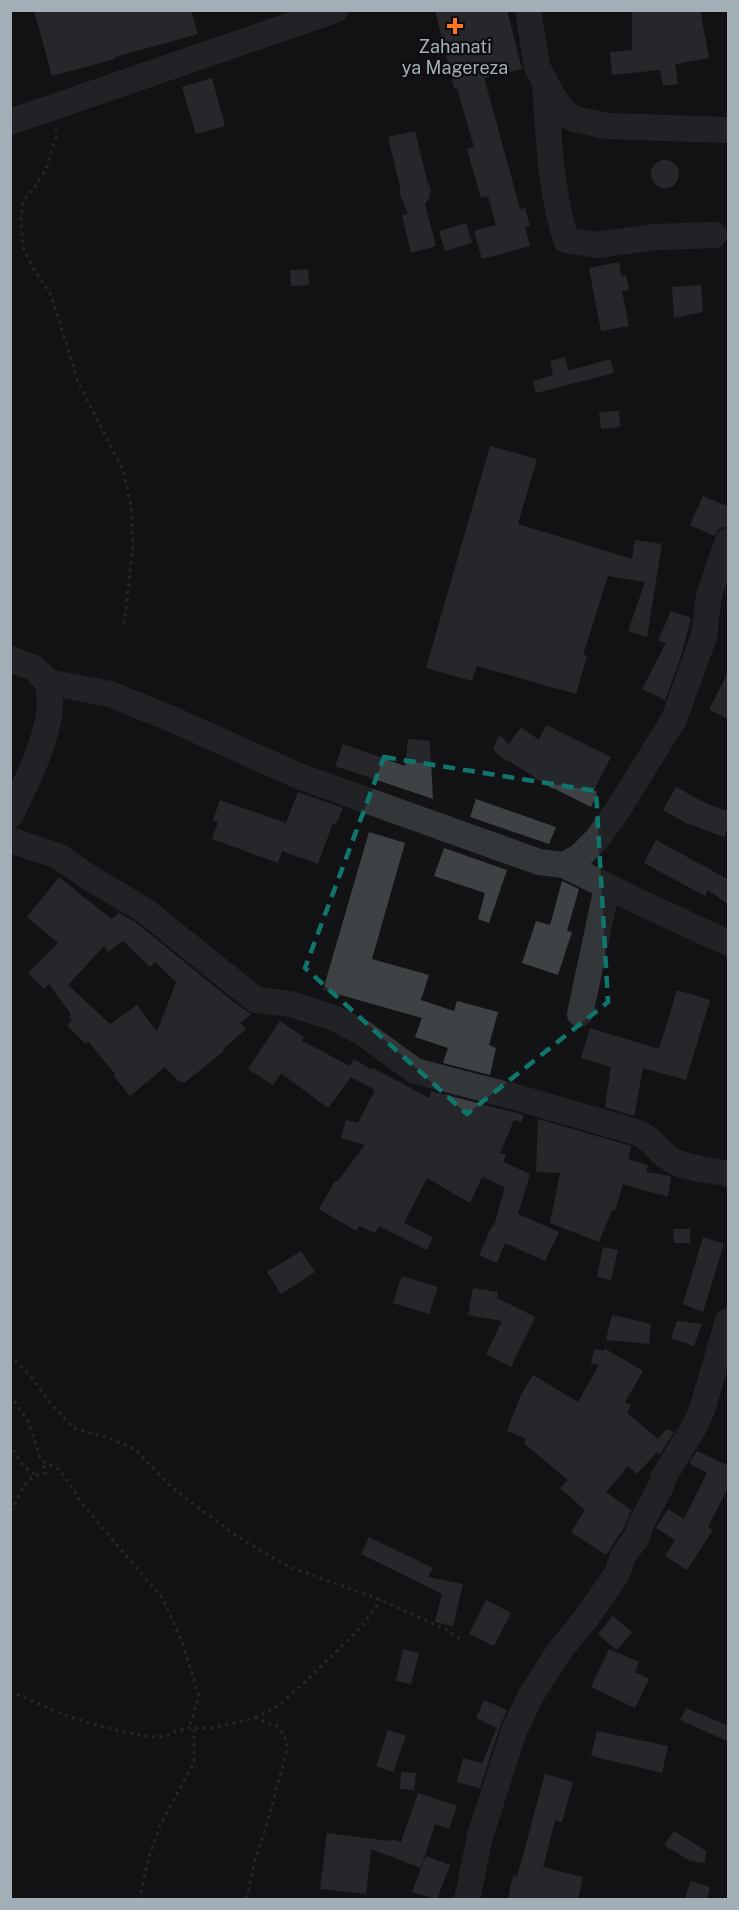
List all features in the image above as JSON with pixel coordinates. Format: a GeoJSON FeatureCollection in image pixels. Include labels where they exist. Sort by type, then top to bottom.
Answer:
{"type":"FeatureCollection","features":[{"type":"Feature","properties":{"kind":"street"},"geometry":{"type":"LineString","coordinates":[[10,122],[335,10]]}},
{"type":"Feature","properties":{"kind":"street"},"geometry":{"type":"LineString","coordinates":[[528,10],[537,67],[555,100],[565,113],[574,119],[607,126],[729,130]]}},
{"type":"Feature","properties":{"kind":"street"},"geometry":{"type":"LineString","coordinates":[[546,83],[551,152],[560,220],[566,240],[596,245],[655,237],[714,236]]}},
{"type":"Feature","properties":{"kind":"street"},"geometry":{"type":"LineString","coordinates":[[564,865],[579,857],[597,839],[674,719],[704,636],[709,595],[729,541]]}},
{"type":"Feature","properties":{"kind":"street"},"geometry":{"type":"LineString","coordinates":[[10,658],[34,668],[48,682],[110,694],[296,774],[539,862],[564,865],[729,943]]}},
{"type":"Feature","properties":{"kind":"street"},"geometry":{"type":"LineString","coordinates":[[10,816],[23,791],[46,731],[50,706],[48,682]]}},
{"type":"Feature","properties":{"kind":"street"},"geometry":{"type":"LineString","coordinates":[[10,840],[58,856],[90,878],[144,909],[256,1000],[291,1004],[334,1018],[363,1034],[415,1071],[636,1132],[647,1136],[672,1160],[684,1165],[729,1174]]}},
{"type":"Feature","properties":{"kind":"street"},"geometry":{"type":"LineString","coordinates":[[580,1014],[607,886]]}},
{"type":"Feature","properties":{"kind":"street"},"geometry":{"type":"LineString","coordinates":[[467,1899],[480,1836],[514,1731],[530,1697],[560,1650],[584,1621],[617,1574],[623,1556],[637,1537],[640,1524],[663,1478],[702,1410],[729,1320]]}},
{"type":"Feature","properties":{"kind":"path"},"geometry":{"type":"LineString","coordinates":[[57,106],[56,137],[46,169],[23,201],[21,218],[23,247],[33,268],[51,295],[78,382],[123,470],[131,506],[133,545],[124,626]]}},
{"type":"Feature","properties":{"kind":"path"},"geometry":{"type":"LineString","coordinates":[[10,1355],[73,1428],[109,1438],[135,1449],[171,1486],[235,1535],[285,1565],[381,1599],[449,1631],[464,1642]]}},
{"type":"Feature","properties":{"kind":"path"},"geometry":{"type":"LineString","coordinates":[[10,1395],[28,1421],[46,1473],[27,1480],[10,1511]]}},
{"type":"Feature","properties":{"kind":"path"},"geometry":{"type":"LineString","coordinates":[[10,1443],[17,1459],[37,1475]]}},
{"type":"Feature","properties":{"kind":"path"},"geometry":{"type":"LineString","coordinates":[[41,1460],[60,1470],[84,1506],[163,1599],[182,1642],[199,1696],[189,1728]]}},
{"type":"Feature","properties":{"kind":"path"},"geometry":{"type":"LineString","coordinates":[[10,1691],[62,1714],[142,1736],[163,1737],[189,1728],[213,1728],[255,1718],[269,1712],[304,1683],[361,1627],[381,1599]]}},
{"type":"Feature","properties":{"kind":"path"},"geometry":{"type":"LineString","coordinates":[[246,1899],[287,1750],[287,1741],[279,1727],[255,1718]]}},
{"type":"Feature","properties":{"kind":"path"},"geometry":{"type":"LineString","coordinates":[[139,1899],[149,1857],[160,1826],[194,1762],[194,1729]]}},
{"type":"Feature","properties":{"kind":"highlighted area"},"geometry":{"type":"Polygon","coordinates":[[[384,757],[596,791],[608,1002],[467,1114],[305,968],[384,757]]]}},
{"type":"Feature","properties":{"kind":"building"},"geometry":{"type":"Polygon","coordinates":[[[34,10],[191,10],[198,34],[52,76],[34,10]]]}},
{"type":"Feature","properties":{"kind":"building"},"geometry":{"type":"Polygon","coordinates":[[[435,10],[507,10],[522,69],[485,78],[485,81],[520,209],[525,208],[530,226],[525,227],[530,246],[482,259],[474,231],[496,225],[488,196],[481,198],[467,149],[474,147],[457,88],[454,88],[435,10]]]}},
{"type":"Feature","properties":{"kind":"building"},"geometry":{"type":"Polygon","coordinates":[[[632,10],[700,10],[709,58],[675,64],[678,84],[663,86],[660,70],[612,75],[610,52],[632,50],[632,10]]]}},
{"type":"Feature","properties":{"kind":"building"},"geometry":{"type":"Polygon","coordinates":[[[212,78],[225,126],[196,134],[182,87],[212,78]]]}},
{"type":"Feature","properties":{"kind":"building"},"geometry":{"type":"Polygon","coordinates":[[[415,131],[431,189],[429,199],[425,204],[436,246],[411,253],[402,215],[408,214],[400,195],[388,137],[415,131]]]}},
{"type":"Feature","properties":{"kind":"building"},"geometry":{"type":"Polygon","coordinates":[[[665,160],[675,164],[679,174],[675,184],[665,188],[655,184],[651,174],[655,164],[665,160]]]}},
{"type":"Feature","properties":{"kind":"building"},"geometry":{"type":"Polygon","coordinates":[[[466,223],[472,243],[445,251],[439,231],[466,223]]]}},
{"type":"Feature","properties":{"kind":"building"},"geometry":{"type":"Polygon","coordinates":[[[619,262],[621,276],[626,275],[629,290],[622,291],[629,326],[601,331],[589,268],[619,262]]]}},
{"type":"Feature","properties":{"kind":"building"},"geometry":{"type":"Polygon","coordinates":[[[308,269],[309,285],[291,286],[290,270],[308,269]]]}},
{"type":"Feature","properties":{"kind":"building"},"geometry":{"type":"Polygon","coordinates":[[[701,285],[703,312],[674,318],[672,287],[701,285]]]}},
{"type":"Feature","properties":{"kind":"building"},"geometry":{"type":"Polygon","coordinates":[[[565,357],[568,371],[610,359],[614,373],[536,393],[533,381],[553,375],[550,361],[565,357]]]}},
{"type":"Feature","properties":{"kind":"building"},"geometry":{"type":"Polygon","coordinates":[[[619,411],[620,427],[601,429],[599,412],[619,411]]]}},
{"type":"Feature","properties":{"kind":"building"},"geometry":{"type":"Polygon","coordinates":[[[490,446],[537,459],[518,524],[632,559],[635,540],[662,544],[647,637],[628,631],[645,582],[608,576],[583,655],[587,656],[576,694],[477,666],[472,681],[426,668],[490,446]]]}},
{"type":"Feature","properties":{"kind":"building"},"geometry":{"type":"Polygon","coordinates":[[[703,496],[729,507],[729,526],[719,529],[714,536],[690,525],[703,496]]]}},
{"type":"Feature","properties":{"kind":"building"},"geometry":{"type":"Polygon","coordinates":[[[671,611],[691,618],[680,659],[665,700],[642,689],[666,643],[658,641],[671,611]]]}},
{"type":"Feature","properties":{"kind":"building"},"geometry":{"type":"Polygon","coordinates":[[[729,670],[729,719],[709,710],[729,670]]]}},
{"type":"Feature","properties":{"kind":"building"},"geometry":{"type":"Polygon","coordinates":[[[546,725],[611,757],[594,790],[598,792],[591,807],[553,789],[508,762],[493,750],[499,735],[509,744],[521,727],[539,740],[546,725]]]}},
{"type":"Feature","properties":{"kind":"building"},"geometry":{"type":"Polygon","coordinates":[[[408,739],[430,741],[433,799],[335,766],[343,744],[405,766],[408,739]]]}},
{"type":"Feature","properties":{"kind":"building"},"geometry":{"type":"Polygon","coordinates":[[[676,787],[707,804],[729,812],[729,825],[724,837],[686,823],[663,810],[676,787]]]}},
{"type":"Feature","properties":{"kind":"building"},"geometry":{"type":"Polygon","coordinates":[[[298,792],[343,808],[336,824],[333,823],[318,864],[282,851],[278,863],[212,839],[218,822],[213,820],[220,800],[286,823],[298,792]]]}},
{"type":"Feature","properties":{"kind":"building"},"geometry":{"type":"Polygon","coordinates":[[[476,799],[556,827],[549,844],[470,817],[476,799]]]}},
{"type":"Feature","properties":{"kind":"building"},"geometry":{"type":"Polygon","coordinates":[[[369,832],[405,843],[372,959],[429,975],[421,1000],[454,1011],[457,1001],[498,1012],[489,1045],[496,1048],[490,1075],[443,1063],[448,1048],[415,1037],[422,1018],[323,990],[369,832]]]}},
{"type":"Feature","properties":{"kind":"building"},"geometry":{"type":"Polygon","coordinates":[[[656,840],[729,880],[729,905],[708,890],[705,896],[644,863],[656,840]]]}},
{"type":"Feature","properties":{"kind":"building"},"geometry":{"type":"Polygon","coordinates":[[[444,848],[507,870],[489,923],[478,919],[485,893],[434,876],[444,848]]]}},
{"type":"Feature","properties":{"kind":"building"},"geometry":{"type":"Polygon","coordinates":[[[59,877],[111,919],[119,913],[135,922],[251,1014],[240,1023],[246,1029],[223,1049],[224,1051],[184,1083],[179,1082],[165,1067],[130,1096],[88,1041],[86,1044],[67,1026],[72,1019],[69,1017],[71,1014],[49,984],[44,989],[28,973],[58,943],[27,917],[59,877]],[[123,941],[108,952],[104,946],[68,985],[110,1024],[137,1005],[157,1032],[176,982],[155,962],[150,967],[123,941]]]}},
{"type":"Feature","properties":{"kind":"building"},"geometry":{"type":"Polygon","coordinates":[[[562,881],[579,889],[567,931],[572,932],[558,975],[522,963],[536,921],[550,925],[562,881]]]}},
{"type":"Feature","properties":{"kind":"building"},"geometry":{"type":"Polygon","coordinates":[[[677,990],[710,1000],[686,1080],[643,1068],[634,1116],[605,1107],[611,1067],[581,1058],[590,1028],[659,1049],[677,990]]]}},
{"type":"Feature","properties":{"kind":"building"},"geometry":{"type":"Polygon","coordinates":[[[280,1021],[304,1037],[302,1041],[350,1066],[354,1059],[429,1098],[431,1091],[524,1115],[521,1122],[514,1120],[500,1153],[506,1155],[503,1162],[530,1174],[518,1214],[559,1232],[545,1261],[505,1243],[497,1263],[479,1255],[494,1226],[505,1187],[482,1177],[470,1203],[427,1178],[404,1223],[433,1237],[427,1250],[379,1226],[375,1233],[359,1226],[356,1231],[319,1209],[335,1181],[337,1182],[365,1145],[341,1138],[346,1120],[358,1123],[375,1090],[351,1077],[328,1108],[281,1073],[273,1085],[248,1069],[280,1021]]]}},
{"type":"Feature","properties":{"kind":"building"},"geometry":{"type":"Polygon","coordinates":[[[538,1119],[631,1146],[628,1159],[648,1165],[646,1172],[671,1176],[668,1196],[623,1184],[615,1210],[612,1210],[599,1242],[550,1223],[560,1173],[536,1172],[538,1119]]]}},
{"type":"Feature","properties":{"kind":"building"},"geometry":{"type":"Polygon","coordinates":[[[673,1229],[690,1229],[690,1243],[674,1243],[673,1229]]]}},
{"type":"Feature","properties":{"kind":"building"},"geometry":{"type":"Polygon","coordinates":[[[703,1237],[724,1244],[703,1312],[683,1304],[703,1237]]]}},
{"type":"Feature","properties":{"kind":"building"},"geometry":{"type":"Polygon","coordinates":[[[603,1247],[618,1250],[611,1280],[597,1277],[603,1247]]]}},
{"type":"Feature","properties":{"kind":"building"},"geometry":{"type":"Polygon","coordinates":[[[301,1251],[315,1272],[281,1294],[267,1272],[301,1251]]]}},
{"type":"Feature","properties":{"kind":"building"},"geometry":{"type":"Polygon","coordinates":[[[402,1276],[438,1287],[429,1314],[393,1303],[402,1276]]]}},
{"type":"Feature","properties":{"kind":"building"},"geometry":{"type":"Polygon","coordinates":[[[473,1288],[498,1292],[497,1298],[535,1317],[511,1367],[486,1354],[502,1321],[468,1315],[473,1288]]]}},
{"type":"Feature","properties":{"kind":"building"},"geometry":{"type":"Polygon","coordinates":[[[612,1315],[651,1324],[649,1344],[606,1340],[612,1315]]]}},
{"type":"Feature","properties":{"kind":"building"},"geometry":{"type":"Polygon","coordinates":[[[677,1321],[702,1324],[694,1346],[671,1338],[677,1321]]]}},
{"type":"Feature","properties":{"kind":"building"},"geometry":{"type":"Polygon","coordinates":[[[604,1348],[643,1371],[625,1402],[631,1405],[627,1413],[658,1439],[666,1429],[674,1432],[660,1454],[657,1452],[637,1474],[628,1466],[606,1492],[631,1510],[625,1526],[606,1555],[571,1532],[585,1510],[560,1488],[568,1480],[524,1443],[527,1439],[507,1431],[521,1395],[533,1375],[578,1402],[599,1365],[591,1364],[594,1349],[604,1351],[604,1348]]]}},
{"type":"Feature","properties":{"kind":"building"},"geometry":{"type":"Polygon","coordinates":[[[697,1451],[729,1466],[729,1486],[708,1527],[713,1530],[687,1570],[665,1556],[675,1540],[656,1528],[668,1509],[684,1519],[707,1473],[689,1463],[697,1451]]]}},
{"type":"Feature","properties":{"kind":"building"},"geometry":{"type":"Polygon","coordinates":[[[369,1537],[433,1568],[428,1577],[463,1584],[453,1626],[435,1622],[442,1594],[361,1554],[369,1537]]]}},
{"type":"Feature","properties":{"kind":"building"},"geometry":{"type":"Polygon","coordinates":[[[486,1600],[511,1613],[494,1646],[469,1634],[486,1600]]]}},
{"type":"Feature","properties":{"kind":"building"},"geometry":{"type":"Polygon","coordinates":[[[613,1616],[632,1632],[617,1650],[598,1634],[613,1616]]]}},
{"type":"Feature","properties":{"kind":"building"},"geometry":{"type":"Polygon","coordinates":[[[403,1649],[419,1653],[411,1684],[396,1681],[403,1649]]]}},
{"type":"Feature","properties":{"kind":"building"},"geometry":{"type":"Polygon","coordinates":[[[609,1649],[639,1662],[635,1672],[649,1679],[635,1708],[591,1687],[609,1649]]]}},
{"type":"Feature","properties":{"kind":"building"},"geometry":{"type":"Polygon","coordinates":[[[484,1700],[507,1710],[480,1788],[457,1782],[463,1758],[482,1763],[497,1728],[476,1718],[484,1700]]]}},
{"type":"Feature","properties":{"kind":"building"},"geometry":{"type":"Polygon","coordinates":[[[686,1708],[729,1726],[729,1742],[680,1720],[686,1708]]]}},
{"type":"Feature","properties":{"kind":"building"},"geometry":{"type":"Polygon","coordinates":[[[388,1730],[406,1736],[393,1772],[376,1766],[388,1730]]]}},
{"type":"Feature","properties":{"kind":"building"},"geometry":{"type":"Polygon","coordinates":[[[597,1731],[668,1746],[662,1773],[591,1756],[597,1731]]]}},
{"type":"Feature","properties":{"kind":"building"},"geometry":{"type":"Polygon","coordinates":[[[401,1772],[416,1773],[414,1790],[400,1789],[401,1772]]]}},
{"type":"Feature","properties":{"kind":"building"},"geometry":{"type":"Polygon","coordinates":[[[545,1774],[573,1782],[562,1822],[555,1820],[543,1867],[583,1877],[578,1899],[508,1899],[513,1876],[517,1877],[545,1774]]]}},
{"type":"Feature","properties":{"kind":"building"},"geometry":{"type":"Polygon","coordinates":[[[418,1793],[457,1806],[449,1829],[435,1824],[421,1868],[371,1849],[366,1894],[320,1889],[327,1833],[401,1842],[418,1793]]]}},
{"type":"Feature","properties":{"kind":"building"},"geometry":{"type":"Polygon","coordinates":[[[674,1831],[706,1851],[705,1863],[690,1861],[664,1845],[674,1831]]]}},
{"type":"Feature","properties":{"kind":"building"},"geometry":{"type":"Polygon","coordinates":[[[426,1856],[450,1865],[437,1899],[412,1892],[426,1856]]]}},
{"type":"Feature","properties":{"kind":"building"},"geometry":{"type":"Polygon","coordinates":[[[691,1881],[710,1887],[707,1899],[685,1899],[691,1881]]]}},
{"type":"Feature","properties":{"kind":"place","name":"Zahanati ya Magereza"},"geometry":{"type":"Point","coordinates":[455,26]}}]}
